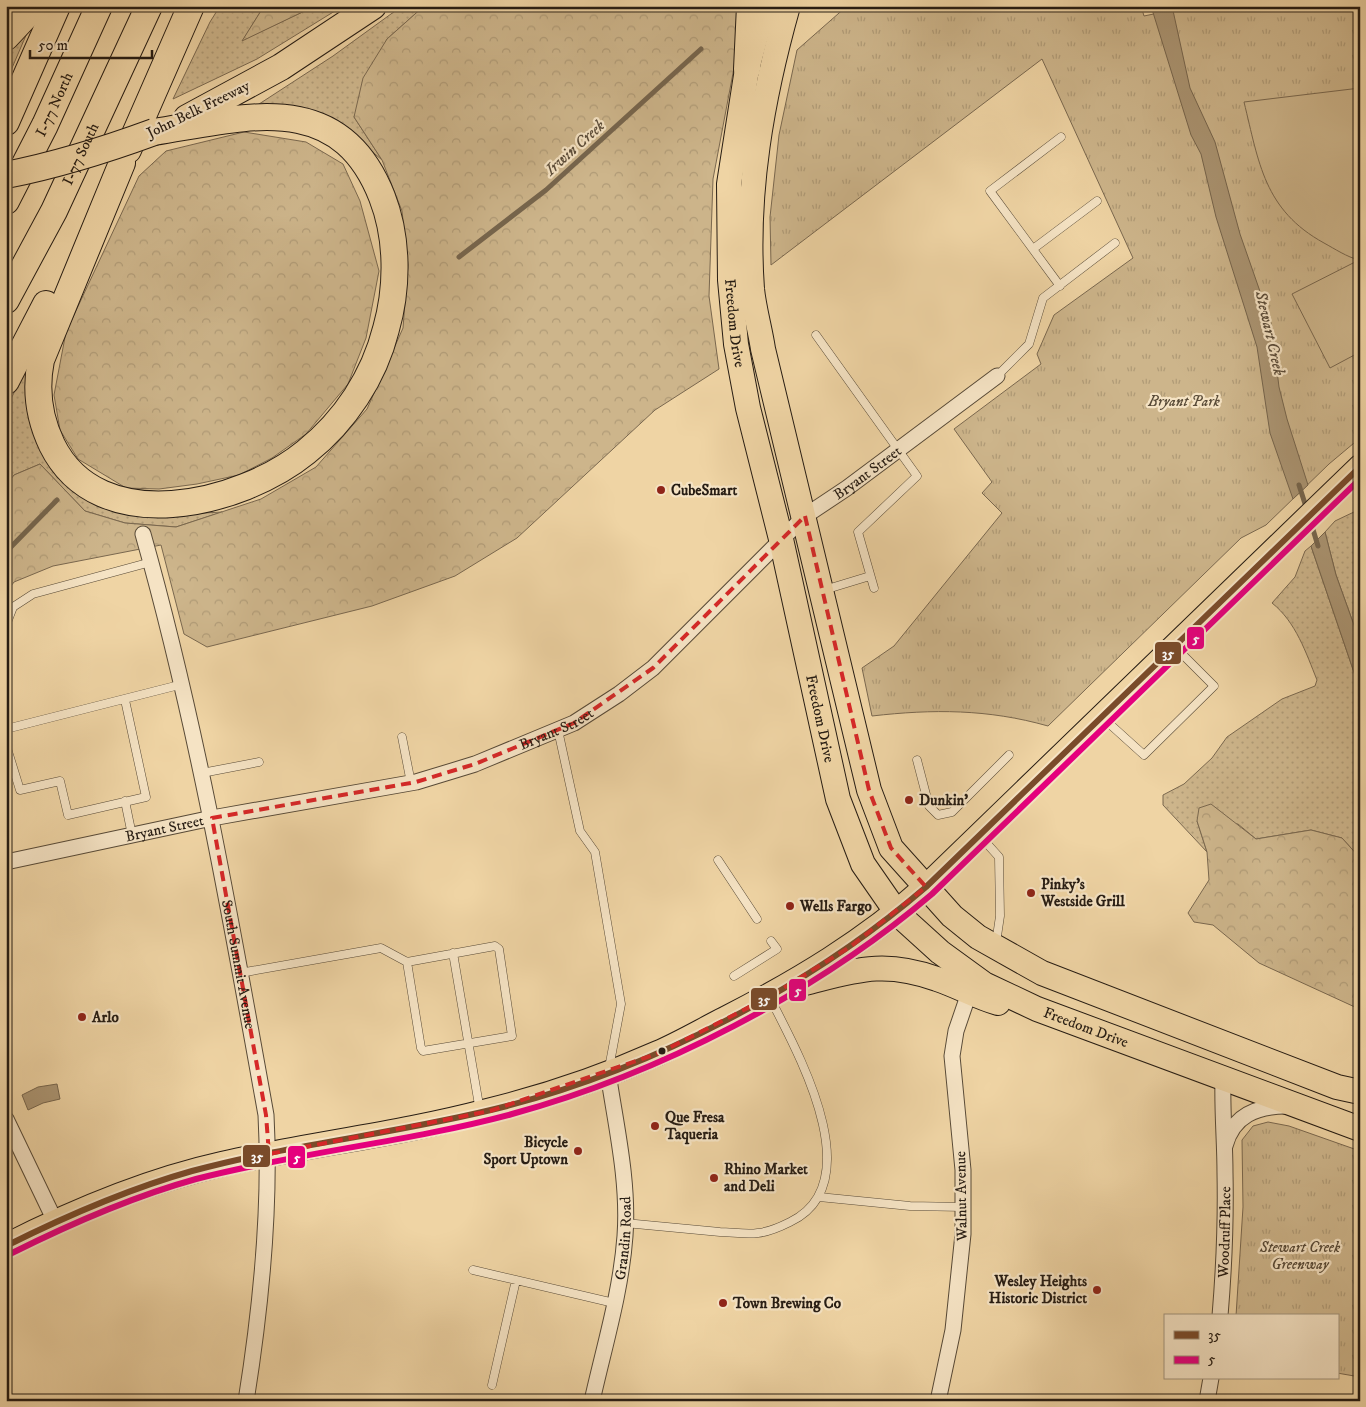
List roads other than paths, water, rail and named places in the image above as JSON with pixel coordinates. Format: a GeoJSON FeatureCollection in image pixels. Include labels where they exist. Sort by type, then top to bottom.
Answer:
{"type":"FeatureCollection","features":[{"type":"Feature","properties":{"kind":"highway"},"geometry":{"type":"LineString","coordinates":[[6,37],[34,6]]}},
{"type":"Feature","properties":{"kind":"highway"},"geometry":{"type":"LineString","coordinates":[[6,122],[58,6]]}},
{"type":"Feature","properties":{"kind":"highway","name":"I-77 North"},"geometry":{"type":"LineString","coordinates":[[6,201],[45,125],[99,6]]}},
{"type":"Feature","properties":{"kind":"highway","name":"I-77 South"},"geometry":{"type":"LineString","coordinates":[[6,300],[54,211],[149,6]]}},
{"type":"Feature","properties":{"kind":"highway"},"geometry":{"type":"LineString","coordinates":[[151,121],[191,6]]}},
{"type":"Feature","properties":{"kind":"highway"},"geometry":{"type":"LineString","coordinates":[[6,381],[122,163],[151,121],[211,6]]}},
{"type":"Feature","properties":{"kind":"highway","name":"John Belk Freeway"},"geometry":{"type":"LineString","coordinates":[[6,175],[44,168],[80,158],[151,121],[221,101],[281,67],[373,6]]}},
{"type":"Feature","properties":{"kind":"highway"},"geometry":{"type":"LineString","coordinates":[[747,69],[750,6]]}},
{"type":"Feature","properties":{"kind":"highway"},"geometry":{"type":"LineString","coordinates":[[122,163],[111,194],[41,360],[39,400],[46,432],[69,470],[94,489],[122,500],[154,504],[187,503],[235,492],[278,472],[305,453],[330,430],[362,389],[376,360],[390,314],[394,260],[387,213],[371,172],[357,153],[339,138],[308,122],[273,115],[151,121]]}},
{"type":"Feature","properties":{"kind":"main road","name":"Freedom Drive"},"geometry":{"type":"LineString","coordinates":[[764,6],[747,69],[729,184],[730,280],[736,344],[748,408],[781,539],[838,799],[863,864],[897,913],[940,952],[984,984],[1037,1009],[1223,1080],[1360,1129]]}},
{"type":"Feature","properties":{"kind":"main road","name":"Freedom Drive"},"geometry":{"type":"LineString","coordinates":[[788,6],[769,75],[752,193],[752,290],[763,349],[805,516],[869,790],[891,848],[952,916],[995,947],[1042,973],[1337,1087],[1360,1092]]}},
{"type":"Feature","properties":{"kind":"main road"},"geometry":{"type":"LineString","coordinates":[[6,1246],[55,1221],[166,1179],[268,1154],[480,1113],[553,1092],[659,1053],[776,992],[850,947],[897,913],[926,887],[1360,466]]}},
{"type":"Feature","properties":{"kind":"main road"},"geometry":{"type":"LineString","coordinates":[[776,992],[863,968],[892,967],[938,979],[969,993],[996,1002],[1037,1009]]}},
{"type":"Feature","properties":{"kind":"main road"},"geometry":{"type":"LineString","coordinates":[[1223,1080],[1246,1067],[1304,1088],[1337,1087]]}},
{"type":"Feature","properties":{"kind":"street","name":"Bryant Street"},"geometry":{"type":"LineString","coordinates":[[6,862],[212,818],[411,783],[475,764],[558,730],[619,694],[652,668],[805,516],[897,451],[997,376]]}},
{"type":"Feature","properties":{"kind":"street","name":"South Summit Avenue"},"geometry":{"type":"LineString","coordinates":[[143,534],[183,684],[212,818],[266,1115],[268,1154],[261,1290],[246,1401]]}},
{"type":"Feature","properties":{"kind":"street","name":"Walnut Avenue"},"geometry":{"type":"LineString","coordinates":[[938,1401],[954,1323],[961,1264],[963,1170],[952,1056],[956,1030],[969,993]]}},
{"type":"Feature","properties":{"kind":"street","name":"Grandin Road"},"geometry":{"type":"LineString","coordinates":[[592,1401],[620,1276],[626,1223],[622,1164],[608,1073]]}},
{"type":"Feature","properties":{"kind":"street","name":"Woodruff Place"},"geometry":{"type":"LineString","coordinates":[[1220,1314],[1225,1241],[1223,1080]]}},
{"type":"Feature","properties":{"kind":"street","name":"Woodruff Place"},"geometry":{"type":"LineString","coordinates":[[1224,1150],[1231,1130],[1246,1114],[1265,1107],[1299,1107]]}},
{"type":"Feature","properties":{"kind":"street"},"geometry":{"type":"LineString","coordinates":[[6,1120],[55,1221]]}},
{"type":"Feature","properties":{"kind":"street"},"geometry":{"type":"LineString","coordinates":[[1207,1401],[1211,1380]]}},
{"type":"Feature","properties":{"kind":"lane"},"geometry":{"type":"LineString","coordinates":[[1060,286],[990,191],[1061,137]]}},
{"type":"Feature","properties":{"kind":"lane"},"geometry":{"type":"LineString","coordinates":[[1032,249],[1097,201]]}},
{"type":"Feature","properties":{"kind":"lane"},"geometry":{"type":"LineString","coordinates":[[997,376],[1029,344],[1043,298],[1114,244]]}},
{"type":"Feature","properties":{"kind":"lane"},"geometry":{"type":"LineString","coordinates":[[816,336],[916,476],[858,532],[874,588]]}},
{"type":"Feature","properties":{"kind":"lane"},"geometry":{"type":"LineString","coordinates":[[6,625],[12,608],[33,594],[151,562]]}},
{"type":"Feature","properties":{"kind":"lane"},"geometry":{"type":"LineString","coordinates":[[822,591],[870,576]]}},
{"type":"Feature","properties":{"kind":"lane"},"geometry":{"type":"LineString","coordinates":[[1102,717],[1144,755],[1214,686],[1174,647]]}},
{"type":"Feature","properties":{"kind":"lane"},"geometry":{"type":"LineString","coordinates":[[6,729],[183,684]]}},
{"type":"Feature","properties":{"kind":"lane"},"geometry":{"type":"LineString","coordinates":[[6,745],[20,790],[60,781],[68,815],[146,797],[125,700]]}},
{"type":"Feature","properties":{"kind":"lane"},"geometry":{"type":"LineString","coordinates":[[558,730],[580,831],[595,852],[621,1004],[608,1073]]}},
{"type":"Feature","properties":{"kind":"lane"},"geometry":{"type":"LineString","coordinates":[[402,737],[411,783]]}},
{"type":"Feature","properties":{"kind":"lane"},"geometry":{"type":"LineString","coordinates":[[917,760],[929,806],[938,816],[952,812],[1009,755]]}},
{"type":"Feature","properties":{"kind":"lane"},"geometry":{"type":"LineString","coordinates":[[202,773],[260,762]]}},
{"type":"Feature","properties":{"kind":"lane"},"geometry":{"type":"LineString","coordinates":[[125,801],[132,835]]}},
{"type":"Feature","properties":{"kind":"lane"},"geometry":{"type":"LineString","coordinates":[[980,836],[999,856],[1000,916],[995,947]]}},
{"type":"Feature","properties":{"kind":"lane"},"geometry":{"type":"LineString","coordinates":[[718,860],[757,919]]}},
{"type":"Feature","properties":{"kind":"lane"},"geometry":{"type":"LineString","coordinates":[[734,976],[777,949],[771,941]]}},
{"type":"Feature","properties":{"kind":"lane"},"geometry":{"type":"LineString","coordinates":[[240,973],[381,948],[407,962],[495,946],[497,947],[512,1024],[513,1033],[510,1038],[426,1052],[421,1048],[407,962]]}},
{"type":"Feature","properties":{"kind":"lane"},"geometry":{"type":"LineString","coordinates":[[452,953],[480,1113]]}},
{"type":"Feature","properties":{"kind":"lane"},"geometry":{"type":"LineString","coordinates":[[626,1223],[759,1233],[796,1219],[808,1212],[819,1197],[826,1178],[827,1150],[819,1109],[788,1035],[776,992]]}},
{"type":"Feature","properties":{"kind":"lane"},"geometry":{"type":"LineString","coordinates":[[819,1197],[910,1206],[963,1207]]}},
{"type":"Feature","properties":{"kind":"lane"},"geometry":{"type":"LineString","coordinates":[[473,1270],[614,1303]]}},
{"type":"Feature","properties":{"kind":"lane"},"geometry":{"type":"LineString","coordinates":[[492,1385],[516,1280]]}},
{"type":"Feature","properties":{"kind":"water"},"geometry":{"type":"Polygon","coordinates":[[[1151,6],[1172,6],[1190,88],[1215,142],[1240,234],[1271,323],[1279,387],[1308,485],[1293,499],[1270,433],[1257,347],[1216,217],[1201,154],[1191,135],[1151,6]]]}},
{"type":"Feature","properties":{"kind":"water"},"geometry":{"type":"Polygon","coordinates":[[[1325,532],[1336,575],[1360,642],[1360,690],[1311,546],[1325,532]]]}},
{"type":"Feature","properties":{"kind":"water"},"geometry":{"type":"Polygon","coordinates":[[[57,1084],[60,1099],[43,1103],[28,1110],[22,1095],[38,1087],[57,1084]]]}},
{"type":"Feature","properties":{"kind":"waterway","name":"Irwin Creek"},"geometry":{"type":"LineString","coordinates":[[459,257],[546,190],[701,49]]}},
{"type":"Feature","properties":{"kind":"waterway","name":"Stewart Creek"},"geometry":{"type":"LineString","coordinates":[[1299,485],[1307,510]]}},
{"type":"Feature","properties":{"kind":"waterway","name":"Irwin Creek"},"geometry":{"type":"LineString","coordinates":[[6,552],[57,500]]}},
{"type":"Feature","properties":{"kind":"waterway","name":"Stewart Creek"},"geometry":{"type":"LineString","coordinates":[[1311,523],[1318,546]]}},
{"type":"Feature","properties":{"kind":"place","name":"CubeSmart"},"geometry":{"type":"Point","coordinates":[661,490]}},
{"type":"Feature","properties":{"kind":"place","name":"Dunkin'"},"geometry":{"type":"Point","coordinates":[909,800]}},
{"type":"Feature","properties":{"kind":"place","name":"Pinky's Westside Grill"},"geometry":{"type":"Point","coordinates":[1031,893]}},
{"type":"Feature","properties":{"kind":"place","name":"Wells Fargo"},"geometry":{"type":"Point","coordinates":[790,906]}},
{"type":"Feature","properties":{"kind":"place","name":"Arlo"},"geometry":{"type":"Point","coordinates":[82,1017]}},
{"type":"Feature","properties":{"kind":"place","name":"Que Fresa Taqueria"},"geometry":{"type":"Point","coordinates":[655,1126]}},
{"type":"Feature","properties":{"kind":"place","name":"Bicycle Sport Uptown"},"geometry":{"type":"Point","coordinates":[578,1151]}},
{"type":"Feature","properties":{"kind":"place","name":"Rhino Market and Deli"},"geometry":{"type":"Point","coordinates":[714,1178]}},
{"type":"Feature","properties":{"kind":"place","name":"Wesley Heights Historic District"},"geometry":{"type":"Point","coordinates":[1097,1290]}},
{"type":"Feature","properties":{"kind":"place","name":"Town Brewing Co"},"geometry":{"type":"Point","coordinates":[723,1303]}},
{"type":"Feature","properties":{"kind":"park label","name":"Bryant Park"},"geometry":{"type":"Point","coordinates":[1184,401]}},
{"type":"Feature","properties":{"kind":"park label","name":"Stewart Creek Greenway"},"geometry":{"type":"Point","coordinates":[1300,1256]}}]}
